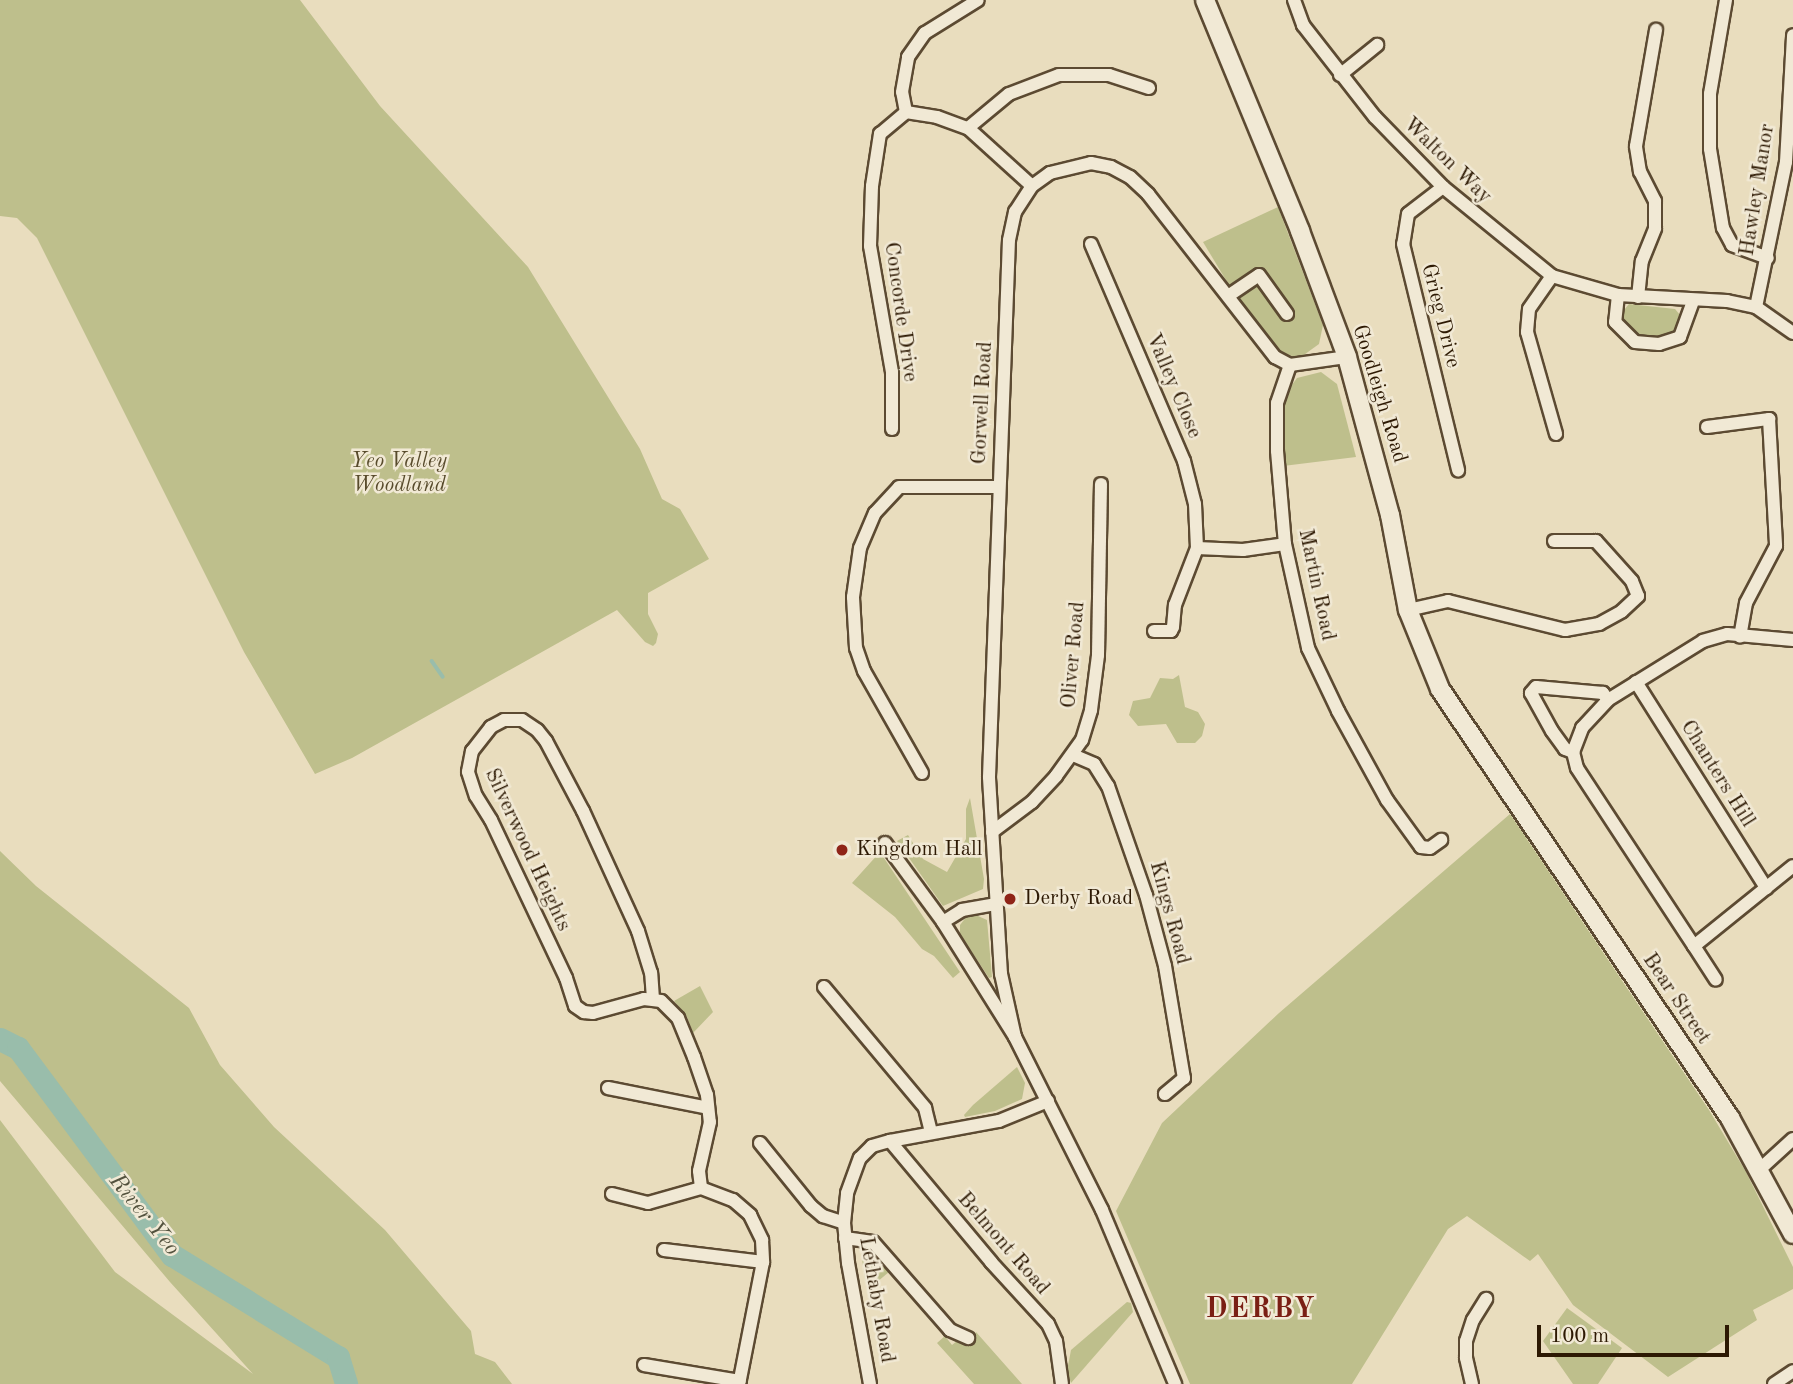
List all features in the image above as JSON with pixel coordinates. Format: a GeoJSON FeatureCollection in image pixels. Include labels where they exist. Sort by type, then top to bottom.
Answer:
{"type":"FeatureCollection","features":[{"type":"Feature","properties":{"kind":"street"},"geometry":{"type":"LineString","coordinates":[[978,0],[925,33],[908,57],[902,92],[906,112],[937,117],[968,128],[1032,186],[1050,173],[1091,163],[1111,167],[1130,177],[1148,194],[1275,357],[1290,365],[1347,357]]}},
{"type":"Feature","properties":{"kind":"street","name":"Goodleigh Road"},"geometry":{"type":"LineString","coordinates":[[1205,0],[1259,127],[1347,357],[1384,491],[1408,610],[1440,690],[1511,796]]}},
{"type":"Feature","properties":{"kind":"street","name":"Walton Way"},"geometry":{"type":"LineString","coordinates":[[1294,0],[1303,25],[1375,117],[1443,187],[1552,276],[1618,295],[1727,301],[1756,307]]}},
{"type":"Feature","properties":{"kind":"street"},"geometry":{"type":"LineString","coordinates":[[1726,0],[1710,94],[1710,149],[1723,228],[1732,245],[1768,258]]}},
{"type":"Feature","properties":{"kind":"street"},"geometry":{"type":"LineString","coordinates":[[1638,297],[1642,261],[1655,228],[1655,201],[1640,173],[1636,146],[1656,30]]}},
{"type":"Feature","properties":{"kind":"street","name":"Hawley Manor"},"geometry":{"type":"LineString","coordinates":[[1756,307],[1786,162],[1793,36]]}},
{"type":"Feature","properties":{"kind":"street"},"geometry":{"type":"LineString","coordinates":[[1340,75],[1377,45]]}},
{"type":"Feature","properties":{"kind":"street"},"geometry":{"type":"LineString","coordinates":[[968,128],[1009,94],[1059,75],[1109,75],[1149,88]]}},
{"type":"Feature","properties":{"kind":"street","name":"Concorde Drive"},"geometry":{"type":"LineString","coordinates":[[892,429],[892,372],[870,246],[872,186],[880,134],[906,112]]}},
{"type":"Feature","properties":{"kind":"street","name":"Gorwell Road"},"geometry":{"type":"LineString","coordinates":[[1015,1037],[1003,991],[989,777],[1009,240],[1015,212],[1032,186]]}},
{"type":"Feature","properties":{"kind":"street","name":"Grieg Drive"},"geometry":{"type":"LineString","coordinates":[[1443,187],[1408,215],[1403,244],[1458,470]]}},
{"type":"Feature","properties":{"kind":"street","name":"Valley Close"},"geometry":{"type":"LineString","coordinates":[[1091,244],[1184,461],[1195,504],[1197,548],[1175,605],[1173,626],[1171,631],[1154,631]]}},
{"type":"Feature","properties":{"kind":"street"},"geometry":{"type":"LineString","coordinates":[[1228,296],[1259,275],[1287,314]]}},
{"type":"Feature","properties":{"kind":"street"},"geometry":{"type":"LineString","coordinates":[[1552,276],[1529,309],[1527,332],[1556,433]]}},
{"type":"Feature","properties":{"kind":"street"},"geometry":{"type":"LineString","coordinates":[[1618,295],[1615,322],[1635,342],[1659,344],[1680,337],[1693,301]]}},
{"type":"Feature","properties":{"kind":"street"},"geometry":{"type":"LineString","coordinates":[[1756,307],[1793,332]]}},
{"type":"Feature","properties":{"kind":"street","name":"Martin Road"},"geometry":{"type":"LineString","coordinates":[[1290,365],[1277,403],[1284,544],[1308,648],[1338,711],[1387,800],[1421,847],[1430,848],[1441,840]]}},
{"type":"Feature","properties":{"kind":"street"},"geometry":{"type":"LineString","coordinates":[[1707,427],[1769,419],[1776,546],[1746,603],[1740,636]]}},
{"type":"Feature","properties":{"kind":"street","name":"Oliver Road"},"geometry":{"type":"LineString","coordinates":[[992,832],[1032,802],[1073,755],[1091,710],[1098,654],[1101,484]]}},
{"type":"Feature","properties":{"kind":"street"},"geometry":{"type":"LineString","coordinates":[[922,773],[864,671],[856,648],[853,606],[856,562],[869,521],[899,487],[998,487]]}},
{"type":"Feature","properties":{"kind":"street"},"geometry":{"type":"LineString","coordinates":[[1408,610],[1448,601],[1565,630],[1599,624],[1622,611],[1638,596],[1632,581],[1596,541],[1554,541]]}},
{"type":"Feature","properties":{"kind":"street"},"geometry":{"type":"LineString","coordinates":[[1197,548],[1243,550],[1284,544]]}},
{"type":"Feature","properties":{"kind":"street"},"geometry":{"type":"LineString","coordinates":[[1716,980],[1577,768],[1573,752],[1582,728],[1608,699],[1703,640],[1727,634],[1793,640]]}},
{"type":"Feature","properties":{"kind":"street","name":"Chanters Hill"},"geometry":{"type":"LineString","coordinates":[[1636,681],[1766,888]]}},
{"type":"Feature","properties":{"kind":"street"},"geometry":{"type":"LineString","coordinates":[[1573,752],[1565,749],[1552,731],[1531,693],[1536,687],[1603,694],[1608,699]]}},
{"type":"Feature","properties":{"kind":"street","name":"Silverwood Heights"},"geometry":{"type":"LineString","coordinates":[[504,720],[522,720],[537,730],[545,741],[583,811],[638,931],[651,973],[653,999],[593,1013],[584,1012],[575,1006],[566,978],[503,844],[476,796],[468,772],[472,751],[491,727],[504,720]]}},
{"type":"Feature","properties":{"kind":"street","name":"Kings Road"},"geometry":{"type":"LineString","coordinates":[[1073,755],[1094,764],[1108,786],[1146,895],[1165,965],[1184,1078],[1165,1094]]}},
{"type":"Feature","properties":{"kind":"street","name":"Bear Street"},"geometry":{"type":"LineString","coordinates":[[1511,796],[1730,1118],[1793,1234]]}},
{"type":"Feature","properties":{"kind":"street"},"geometry":{"type":"LineString","coordinates":[[885,843],[943,922],[1015,1037],[1102,1210],[1175,1384]]}},
{"type":"Feature","properties":{"kind":"street"},"geometry":{"type":"LineString","coordinates":[[1694,946],[1793,866]]}},
{"type":"Feature","properties":{"kind":"street"},"geometry":{"type":"LineString","coordinates":[[943,922],[962,910],[996,904]]}},
{"type":"Feature","properties":{"kind":"street"},"geometry":{"type":"LineString","coordinates":[[824,986],[925,1108],[930,1132]]}},
{"type":"Feature","properties":{"kind":"street"},"geometry":{"type":"LineString","coordinates":[[653,999],[669,1006],[678,1018],[694,1057],[708,1108],[710,1122],[699,1171],[701,1188]]}},
{"type":"Feature","properties":{"kind":"street"},"geometry":{"type":"LineString","coordinates":[[608,1088],[708,1108]]}},
{"type":"Feature","properties":{"kind":"street","name":"Lethaby Road"},"geometry":{"type":"LineString","coordinates":[[870,1384],[844,1223],[847,1193],[860,1158],[872,1146],[930,1132],[999,1121],[1048,1101]]}},
{"type":"Feature","properties":{"kind":"street"},"geometry":{"type":"LineString","coordinates":[[1759,1170],[1793,1139]]}},
{"type":"Feature","properties":{"kind":"street","name":"Belmont Road"},"geometry":{"type":"LineString","coordinates":[[890,1141],[991,1262],[1048,1324],[1056,1340],[1062,1384]]}},
{"type":"Feature","properties":{"kind":"street"},"geometry":{"type":"LineString","coordinates":[[760,1143],[811,1206],[823,1216],[844,1223]]}},
{"type":"Feature","properties":{"kind":"street"},"geometry":{"type":"LineString","coordinates":[[612,1194],[648,1203],[701,1188],[733,1200],[750,1214],[762,1240],[763,1262],[739,1383],[644,1365]]}},
{"type":"Feature","properties":{"kind":"street"},"geometry":{"type":"LineString","coordinates":[[845,1238],[867,1239],[873,1242],[950,1330],[968,1338]]}},
{"type":"Feature","properties":{"kind":"street"},"geometry":{"type":"LineString","coordinates":[[664,1250],[763,1262]]}},
{"type":"Feature","properties":{"kind":"street"},"geometry":{"type":"LineString","coordinates":[[1472,1384],[1466,1358],[1466,1341],[1473,1320],[1486,1299]]}},
{"type":"Feature","properties":{"kind":"street"},"geometry":{"type":"LineString","coordinates":[[1774,1384],[1793,1371]]}},
{"type":"Feature","properties":{"kind":"green space","name":"Yeo Valley Woodland"},"geometry":{"type":"Polygon","coordinates":[[[0,0],[300,0],[380,106],[528,267],[640,449],[662,499],[680,509],[709,559],[648,593],[648,614],[658,634],[656,643],[653,646],[645,642],[617,610],[352,758],[315,774],[244,652],[37,238],[17,218],[0,216],[0,0]]]}},
{"type":"Feature","properties":{"kind":"green space"},"geometry":{"type":"Polygon","coordinates":[[[1278,207],[1323,325],[1319,344],[1301,357],[1285,355],[1268,337],[1238,300],[1203,242],[1278,207]]]}},
{"type":"Feature","properties":{"kind":"green space"},"geometry":{"type":"Polygon","coordinates":[[[1629,304],[1675,309],[1681,316],[1678,332],[1656,339],[1638,338],[1623,327],[1619,316],[1629,304]]]}},
{"type":"Feature","properties":{"kind":"green space"},"geometry":{"type":"Polygon","coordinates":[[[1321,372],[1337,384],[1356,457],[1283,466],[1282,422],[1286,393],[1297,378],[1321,372]]]}},
{"type":"Feature","properties":{"kind":"green space"},"geometry":{"type":"Polygon","coordinates":[[[1179,675],[1185,707],[1198,712],[1205,724],[1202,736],[1195,743],[1177,743],[1166,724],[1138,726],[1129,715],[1133,701],[1150,698],[1160,678],[1173,679],[1179,675]]]}},
{"type":"Feature","properties":{"kind":"green space"},"geometry":{"type":"Polygon","coordinates":[[[970,798],[984,879],[983,889],[943,906],[897,841],[908,835],[923,859],[947,872],[966,839],[966,809],[970,798]]]}},
{"type":"Feature","properties":{"kind":"green space"},"geometry":{"type":"Polygon","coordinates":[[[1510,814],[1709,1110],[1746,1172],[1793,1267],[1793,1289],[1753,1310],[1757,1320],[1668,1377],[1573,1305],[1538,1254],[1530,1261],[1467,1216],[1448,1229],[1352,1384],[1190,1384],[1116,1211],[1162,1123],[1279,1013],[1510,814]]]}},
{"type":"Feature","properties":{"kind":"green space"},"geometry":{"type":"Polygon","coordinates":[[[0,851],[36,886],[189,1008],[220,1065],[274,1127],[385,1230],[471,1331],[475,1354],[495,1362],[512,1384],[0,1384],[0,1120],[115,1272],[253,1374],[170,1282],[0,1081],[0,851]]]}},
{"type":"Feature","properties":{"kind":"green space"},"geometry":{"type":"Polygon","coordinates":[[[880,852],[960,972],[953,978],[934,956],[922,949],[895,917],[852,883],[880,852]]]}},
{"type":"Feature","properties":{"kind":"green space"},"geometry":{"type":"Polygon","coordinates":[[[967,916],[978,916],[987,920],[992,977],[989,978],[960,934],[960,925],[967,916]]]}},
{"type":"Feature","properties":{"kind":"green space"},"geometry":{"type":"Polygon","coordinates":[[[700,986],[713,1012],[693,1033],[687,1017],[674,1001],[700,986]]]}},
{"type":"Feature","properties":{"kind":"green space"},"geometry":{"type":"Polygon","coordinates":[[[1017,1067],[1025,1083],[1022,1099],[995,1111],[965,1117],[973,1105],[1017,1067]]]}},
{"type":"Feature","properties":{"kind":"green space"},"geometry":{"type":"Polygon","coordinates":[[[865,1251],[870,1251],[889,1272],[871,1287],[865,1280],[862,1259],[865,1251]]]}},
{"type":"Feature","properties":{"kind":"green space"},"geometry":{"type":"Polygon","coordinates":[[[1127,1302],[1131,1303],[1133,1312],[1071,1383],[1067,1371],[1071,1350],[1127,1302]]]}},
{"type":"Feature","properties":{"kind":"green space"},"geometry":{"type":"Polygon","coordinates":[[[1567,1308],[1622,1348],[1598,1384],[1573,1384],[1543,1341],[1567,1308]]]}},
{"type":"Feature","properties":{"kind":"green space"},"geometry":{"type":"Polygon","coordinates":[[[976,1332],[1022,1384],[974,1384],[937,1343],[945,1336],[952,1345],[957,1341],[971,1345],[976,1332]]]}},
{"type":"Feature","properties":{"kind":"waterway"},"geometry":{"type":"LineString","coordinates":[[432,661],[443,677]]}},
{"type":"Feature","properties":{"kind":"waterway","name":"River Yeo"},"geometry":{"type":"LineString","coordinates":[[0,1039],[18,1048],[172,1255],[338,1357],[346,1384]]}},
{"type":"Feature","properties":{"kind":"place","name":"Kingdom Hall"},"geometry":{"type":"Point","coordinates":[842,850]}},
{"type":"Feature","properties":{"kind":"place","name":"Derby Road"},"geometry":{"type":"Point","coordinates":[1010,899]}},
{"type":"Feature","properties":{"kind":"district","name":"DERBY"},"geometry":{"type":"Point","coordinates":[1261,1310]}}]}
